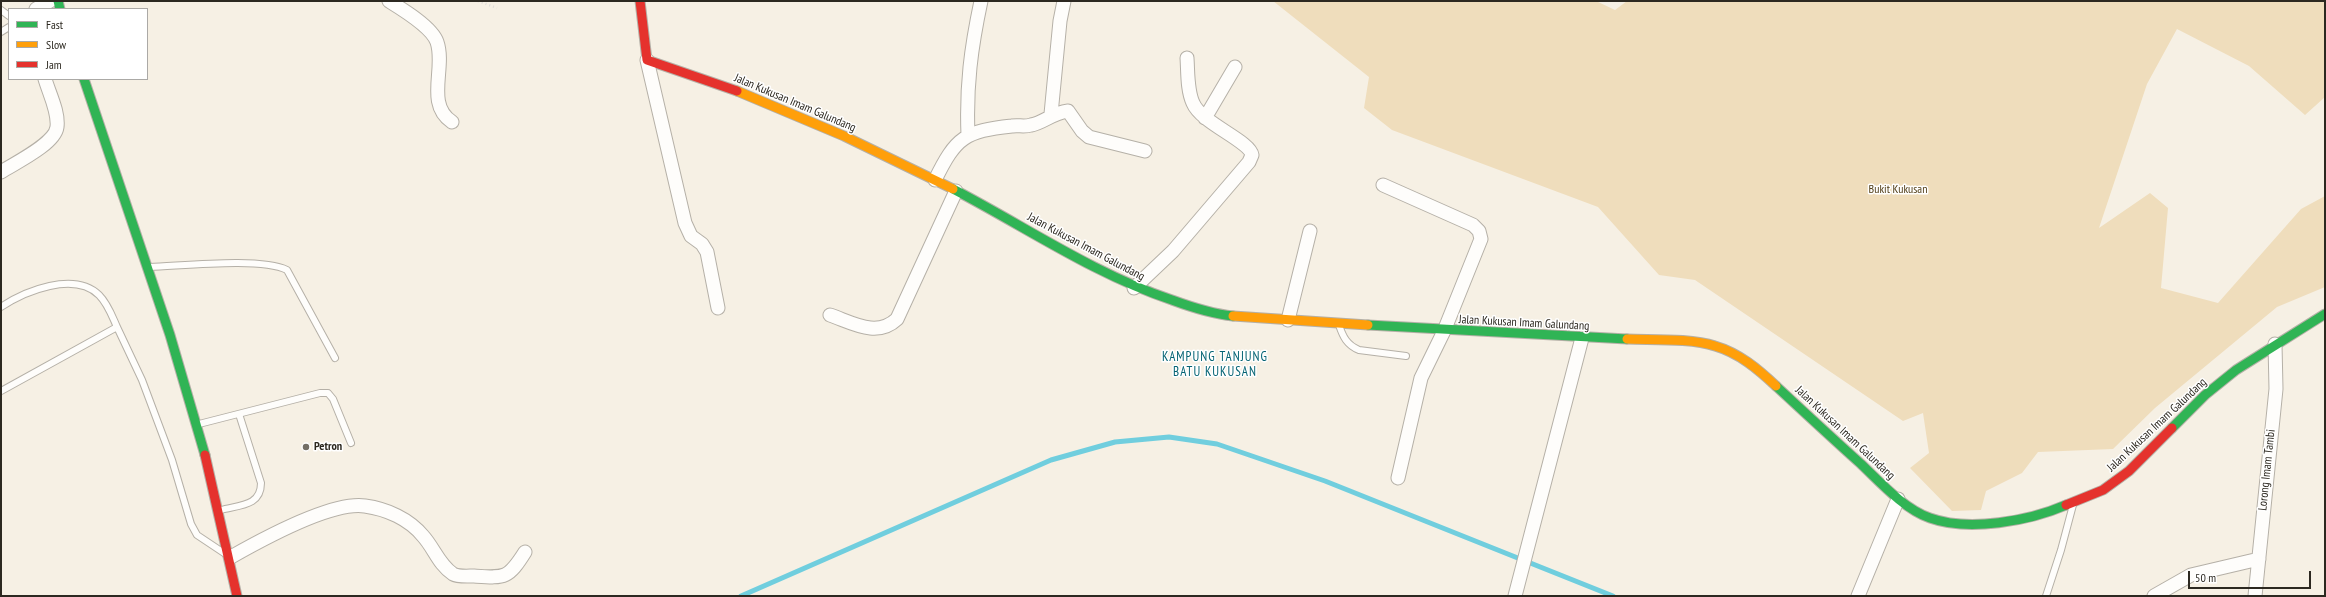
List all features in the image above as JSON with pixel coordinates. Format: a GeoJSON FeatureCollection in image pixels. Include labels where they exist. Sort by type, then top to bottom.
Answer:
{"type":"FeatureCollection","features":[{"type":"Feature","properties":{"kind":"street"},"geometry":{"type":"LineString","coordinates":[[38,8],[50,1]]}},
{"type":"Feature","properties":{"kind":"street"},"geometry":{"type":"LineString","coordinates":[[389,1],[428,28],[437,41],[440,106],[445,118],[452,122]]}},
{"type":"Feature","properties":{"kind":"street"},"geometry":{"type":"LineString","coordinates":[[640,1],[647,60],[685,223],[691,236],[702,244],[707,252],[718,308]]}},
{"type":"Feature","properties":{"kind":"street"},"geometry":{"type":"LineString","coordinates":[[968,135],[968,84],[971,49],[981,1]]}},
{"type":"Feature","properties":{"kind":"street"},"geometry":{"type":"LineString","coordinates":[[1051,114],[1060,21],[1064,1]]}},
{"type":"Feature","properties":{"kind":"street"},"geometry":{"type":"LineString","coordinates":[[1134,288],[1173,251],[1251,159],[1252,151],[1205,118],[1193,104],[1187,58]]}},
{"type":"Feature","properties":{"kind":"street","name":"Jalan Kukusan Imam Galundang"},"geometry":{"type":"LineString","coordinates":[[647,60],[742,91],[815,122],[935,180],[1069,255],[1134,288],[1197,310],[1226,315],[1338,324],[1444,331],[1688,342],[1714,345],[1734,353],[1761,372],[1898,499],[1929,518],[1955,523],[1995,523],[2047,513],[2073,504],[2103,490],[2129,471],[2205,395],[2236,370],[2275,344],[2325,314]]}},
{"type":"Feature","properties":{"kind":"street"},"geometry":{"type":"LineString","coordinates":[[1205,118],[1235,67]]}},
{"type":"Feature","properties":{"kind":"street"},"geometry":{"type":"LineString","coordinates":[[1,172],[46,143],[56,133],[57,119],[45,80]]}},
{"type":"Feature","properties":{"kind":"street"},"geometry":{"type":"LineString","coordinates":[[84,80],[148,268],[197,424],[231,558],[237,596]]}},
{"type":"Feature","properties":{"kind":"street"},"geometry":{"type":"LineString","coordinates":[[935,180],[957,142],[968,135],[982,130],[1033,125],[1051,114],[1068,111],[1082,131],[1089,137],[1145,151]]}},
{"type":"Feature","properties":{"kind":"street"},"geometry":{"type":"LineString","coordinates":[[1383,185],[1473,225],[1479,231],[1480,239],[1444,331],[1421,378],[1398,478]]}},
{"type":"Feature","properties":{"kind":"street"},"geometry":{"type":"LineString","coordinates":[[830,315],[876,330],[890,326],[897,319],[956,191]]}},
{"type":"Feature","properties":{"kind":"street"},"geometry":{"type":"LineString","coordinates":[[1288,320],[1310,231]]}},
{"type":"Feature","properties":{"kind":"street"},"geometry":{"type":"LineString","coordinates":[[1515,596],[1582,338]]}},
{"type":"Feature","properties":{"kind":"street","name":"Lorong Imam Tambi"},"geometry":{"type":"LineString","coordinates":[[2255,596],[2276,389],[2275,344]]}},
{"type":"Feature","properties":{"kind":"street"},"geometry":{"type":"LineString","coordinates":[[1858,596],[1898,499]]}},
{"type":"Feature","properties":{"kind":"street"},"geometry":{"type":"LineString","coordinates":[[231,558],[332,509],[364,506],[389,511],[405,520],[423,535],[444,567],[455,575],[499,578],[513,571],[525,552]]}},
{"type":"Feature","properties":{"kind":"street"},"geometry":{"type":"LineString","coordinates":[[2154,596],[2191,575],[2259,559]]}},
{"type":"Feature","properties":{"kind":"lane"},"geometry":{"type":"LineString","coordinates":[[148,268],[230,264],[278,266],[287,270],[334,358]]}},
{"type":"Feature","properties":{"kind":"lane"},"geometry":{"type":"LineString","coordinates":[[1,307],[10,300],[41,287],[61,284],[76,286],[97,294],[108,308],[142,380],[172,460],[191,524],[197,535],[231,558]]}},
{"type":"Feature","properties":{"kind":"lane"},"geometry":{"type":"LineString","coordinates":[[1338,324],[1344,340],[1351,347],[1358,350],[1406,356]]}},
{"type":"Feature","properties":{"kind":"lane"},"geometry":{"type":"LineString","coordinates":[[1,391],[117,327]]}},
{"type":"Feature","properties":{"kind":"lane"},"geometry":{"type":"LineString","coordinates":[[197,424],[320,393],[328,393],[333,399],[351,444]]}},
{"type":"Feature","properties":{"kind":"lane"},"geometry":{"type":"LineString","coordinates":[[220,511],[253,501],[259,497],[261,490],[261,483],[239,414]]}},
{"type":"Feature","properties":{"kind":"lane"},"geometry":{"type":"LineString","coordinates":[[2046,596],[2061,550],[2073,504]]}},
{"type":"Feature","properties":{"kind":"path"},"geometry":{"type":"LineString","coordinates":[[478,1],[497,8]]}},
{"type":"Feature","properties":{"kind":"green space","name":"Bukit Kukusan"},"geometry":{"type":"Polygon","coordinates":[[[1273,1],[1596,1],[1615,10],[1627,1],[2325,1],[2325,97],[2305,115],[2249,66],[2177,29],[2147,84],[2099,228],[2150,193],[2168,208],[2161,288],[2218,303],[2301,209],[2325,196],[2325,287],[2277,307],[2155,408],[2113,449],[2038,452],[2022,473],[1986,491],[1981,510],[1952,511],[1910,468],[1929,453],[1923,413],[1903,421],[1695,280],[1659,275],[1598,207],[1392,130],[1364,108],[1369,77],[1273,1]]]}},
{"type":"Feature","properties":{"kind":"waterway"},"geometry":{"type":"LineString","coordinates":[[741,596],[1051,460],[1115,442],[1169,437],[1217,444],[1325,481],[1613,596]]}},
{"type":"Feature","properties":{"kind":"traffic: fast"},"geometry":{"type":"LineString","coordinates":[[58,1],[60,8]]}},
{"type":"Feature","properties":{"kind":"traffic: fast"},"geometry":{"type":"LineString","coordinates":[[84,80],[170,335],[205,455]]}},
{"type":"Feature","properties":{"kind":"traffic: fast"},"geometry":{"type":"LineString","coordinates":[[953,189],[1115,277],[1187,305],[1210,312],[1233,316]]}},
{"type":"Feature","properties":{"kind":"traffic: fast"},"geometry":{"type":"LineString","coordinates":[[2172,428],[2205,395],[2236,370],[2325,314]]}},
{"type":"Feature","properties":{"kind":"traffic: fast"},"geometry":{"type":"LineString","coordinates":[[1368,325],[1627,339]]}},
{"type":"Feature","properties":{"kind":"traffic: fast"},"geometry":{"type":"LineString","coordinates":[[1776,386],[1893,494],[1920,514],[1946,522],[1962,524],[1999,523],[2035,516],[2066,505]]}},
{"type":"Feature","properties":{"kind":"traffic: slow"},"geometry":{"type":"LineString","coordinates":[[737,91],[844,136],[953,189]]}},
{"type":"Feature","properties":{"kind":"traffic: slow"},"geometry":{"type":"LineString","coordinates":[[1233,316],[1368,325]]}},
{"type":"Feature","properties":{"kind":"traffic: slow"},"geometry":{"type":"LineString","coordinates":[[1627,339],[1683,341],[1705,343],[1715,346],[1724,349],[1748,362],[1776,386]]}},
{"type":"Feature","properties":{"kind":"traffic: jam"},"geometry":{"type":"LineString","coordinates":[[640,1],[647,60],[737,91]]}},
{"type":"Feature","properties":{"kind":"traffic: jam"},"geometry":{"type":"LineString","coordinates":[[2066,505],[2103,490],[2129,471],[2172,428]]}},
{"type":"Feature","properties":{"kind":"traffic: jam"},"geometry":{"type":"LineString","coordinates":[[205,455],[237,596]]}},
{"type":"Feature","properties":{"kind":"place","name":"Petron"},"geometry":{"type":"Point","coordinates":[306,447]}},
{"type":"Feature","properties":{"kind":"district","name":"KAMPUNG TANJUNG BATU KUKUSAN"},"geometry":{"type":"Point","coordinates":[1215,364]}}]}
